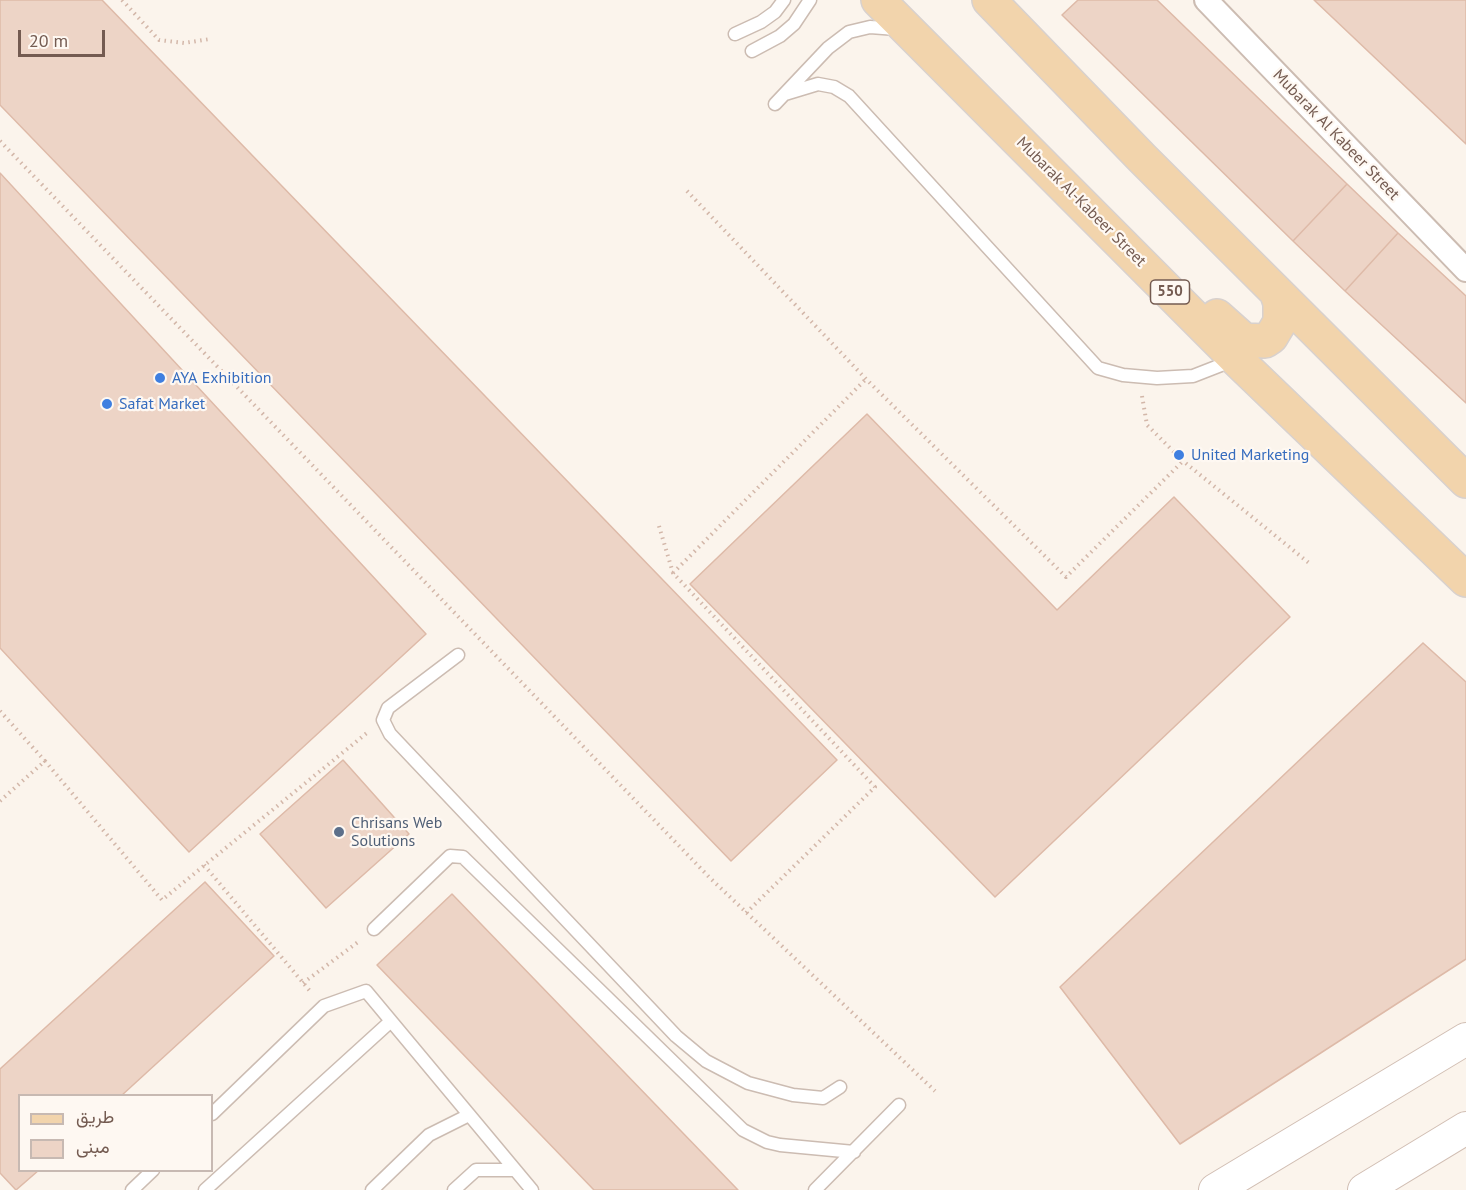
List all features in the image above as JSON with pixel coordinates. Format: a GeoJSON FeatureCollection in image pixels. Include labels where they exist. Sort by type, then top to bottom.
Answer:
{"type":"FeatureCollection","features":[{"type":"Feature","properties":{"kind":"main road","name":"Mubarak Al-Kabeer Street"},"geometry":{"type":"LineString","coordinates":[[878,0],[1077,197],[1236,359],[1466,580]]}},
{"type":"Feature","properties":{"kind":"main road"},"geometry":{"type":"LineString","coordinates":[[989,0],[1277,294],[1466,481]]}},
{"type":"Feature","properties":{"kind":"main road"},"geometry":{"type":"LineString","coordinates":[[1077,197],[1131,230],[1244,340],[1264,341],[1275,332],[1281,315],[1277,294]]}},
{"type":"Feature","properties":{"kind":"main road"},"geometry":{"type":"LineString","coordinates":[[1215,1190],[1466,1039]]}},
{"type":"Feature","properties":{"kind":"main road"},"geometry":{"type":"LineString","coordinates":[[1364,1190],[1466,1128]]}},
{"type":"Feature","properties":{"kind":"street","name":"Mubarak Al Kabeer Street"},"geometry":{"type":"LineString","coordinates":[[1206,0],[1466,270]]}},
{"type":"Feature","properties":{"kind":"lane"},"geometry":{"type":"LineString","coordinates":[[735,34],[761,22],[775,12],[784,0]]}},
{"type":"Feature","properties":{"kind":"lane"},"geometry":{"type":"LineString","coordinates":[[752,51],[780,36],[794,24],[810,0]]}},
{"type":"Feature","properties":{"kind":"lane"},"geometry":{"type":"LineString","coordinates":[[775,104],[828,48],[849,32],[882,27],[909,32]]}},
{"type":"Feature","properties":{"kind":"lane"},"geometry":{"type":"LineString","coordinates":[[785,94],[818,84],[834,87],[849,96],[1098,368],[1138,376],[1193,376],[1236,359]]}},
{"type":"Feature","properties":{"kind":"lane"},"geometry":{"type":"LineString","coordinates":[[458,655],[388,708],[383,720],[390,734],[691,1049],[733,1077],[793,1095],[823,1098],[840,1087]]}},
{"type":"Feature","properties":{"kind":"lane"},"geometry":{"type":"LineString","coordinates":[[374,929],[450,856],[463,857],[743,1130],[780,1145],[854,1152]]}},
{"type":"Feature","properties":{"kind":"lane"},"geometry":{"type":"LineString","coordinates":[[213,1113],[324,1006],[366,991],[532,1190]]}},
{"type":"Feature","properties":{"kind":"lane"},"geometry":{"type":"LineString","coordinates":[[205,1190],[391,1021]]}},
{"type":"Feature","properties":{"kind":"lane"},"geometry":{"type":"LineString","coordinates":[[815,1190],[898,1105]]}},
{"type":"Feature","properties":{"kind":"lane"},"geometry":{"type":"LineString","coordinates":[[372,1190],[429,1135],[469,1115]]}},
{"type":"Feature","properties":{"kind":"lane"},"geometry":{"type":"LineString","coordinates":[[454,1190],[476,1170],[515,1170]]}},
{"type":"Feature","properties":{"kind":"lane"},"geometry":{"type":"LineString","coordinates":[[132,1190],[151,1172]]}},
{"type":"Feature","properties":{"kind":"path"},"geometry":{"type":"LineString","coordinates":[[122,0],[159,40],[184,43],[210,39]]}},
{"type":"Feature","properties":{"kind":"path"},"geometry":{"type":"LineString","coordinates":[[0,141],[710,878],[935,1091]]}},
{"type":"Feature","properties":{"kind":"path"},"geometry":{"type":"LineString","coordinates":[[687,191],[866,379],[1066,577],[1183,460]]}},
{"type":"Feature","properties":{"kind":"path"},"geometry":{"type":"LineString","coordinates":[[1138,376],[1148,425],[1183,460],[1309,563]]}},
{"type":"Feature","properties":{"kind":"path"},"geometry":{"type":"LineString","coordinates":[[673,573],[866,379]]}},
{"type":"Feature","properties":{"kind":"path"},"geometry":{"type":"LineString","coordinates":[[660,526],[673,573],[875,787],[746,913]]}},
{"type":"Feature","properties":{"kind":"path"},"geometry":{"type":"LineString","coordinates":[[0,711],[162,900],[383,720]]}},
{"type":"Feature","properties":{"kind":"path"},"geometry":{"type":"LineString","coordinates":[[0,801],[45,761]]}},
{"type":"Feature","properties":{"kind":"path"},"geometry":{"type":"LineString","coordinates":[[204,865],[324,1006]]}},
{"type":"Feature","properties":{"kind":"path"},"geometry":{"type":"LineString","coordinates":[[303,983],[374,929]]}},
{"type":"Feature","properties":{"kind":"building"},"geometry":{"type":"Polygon","coordinates":[[[0,0],[102,0],[837,760],[731,861],[0,105],[0,0]]]}},
{"type":"Feature","properties":{"kind":"building"},"geometry":{"type":"Polygon","coordinates":[[[1078,0],[1157,0],[1347,184],[1293,241],[1062,15],[1078,0]]]}},
{"type":"Feature","properties":{"kind":"building"},"geometry":{"type":"Polygon","coordinates":[[[1314,0],[1466,0],[1466,144],[1314,0]]]}},
{"type":"Feature","properties":{"kind":"building","name":"Safat Market"},"geometry":{"type":"Polygon","coordinates":[[[0,173],[426,634],[189,852],[0,648],[0,173]]]}},
{"type":"Feature","properties":{"kind":"building"},"geometry":{"type":"Polygon","coordinates":[[[1347,184],[1398,233],[1345,291],[1293,241],[1347,184]]]}},
{"type":"Feature","properties":{"kind":"building"},"geometry":{"type":"Polygon","coordinates":[[[1398,233],[1466,296],[1466,403],[1345,291],[1398,233]]]}},
{"type":"Feature","properties":{"kind":"building"},"geometry":{"type":"Polygon","coordinates":[[[867,414],[1057,610],[1174,497],[1290,617],[995,897],[690,584],[867,414]]]}},
{"type":"Feature","properties":{"kind":"building"},"geometry":{"type":"Polygon","coordinates":[[[1423,643],[1466,682],[1466,959],[1180,1144],[1060,987],[1423,643]]]}},
{"type":"Feature","properties":{"kind":"building"},"geometry":{"type":"Polygon","coordinates":[[[343,760],[409,834],[326,908],[260,834],[343,760]]]}},
{"type":"Feature","properties":{"kind":"building"},"geometry":{"type":"Polygon","coordinates":[[[205,882],[274,956],[123,1094],[18,1094],[18,1172],[37,1172],[16,1190],[0,1173],[0,1069],[205,882]]]}},
{"type":"Feature","properties":{"kind":"building"},"geometry":{"type":"Polygon","coordinates":[[[452,894],[738,1190],[594,1190],[377,965],[452,894]]]}},
{"type":"Feature","properties":{"kind":"place","name":"AYA Exhibition"},"geometry":{"type":"Point","coordinates":[160,378]}},
{"type":"Feature","properties":{"kind":"place","name":"Safat Market"},"geometry":{"type":"Point","coordinates":[107,404]}},
{"type":"Feature","properties":{"kind":"place","name":"United Marketing"},"geometry":{"type":"Point","coordinates":[1179,455]}},
{"type":"Feature","properties":{"kind":"place","name":"Chrisans Web Solutions"},"geometry":{"type":"Point","coordinates":[339,832]}}]}
